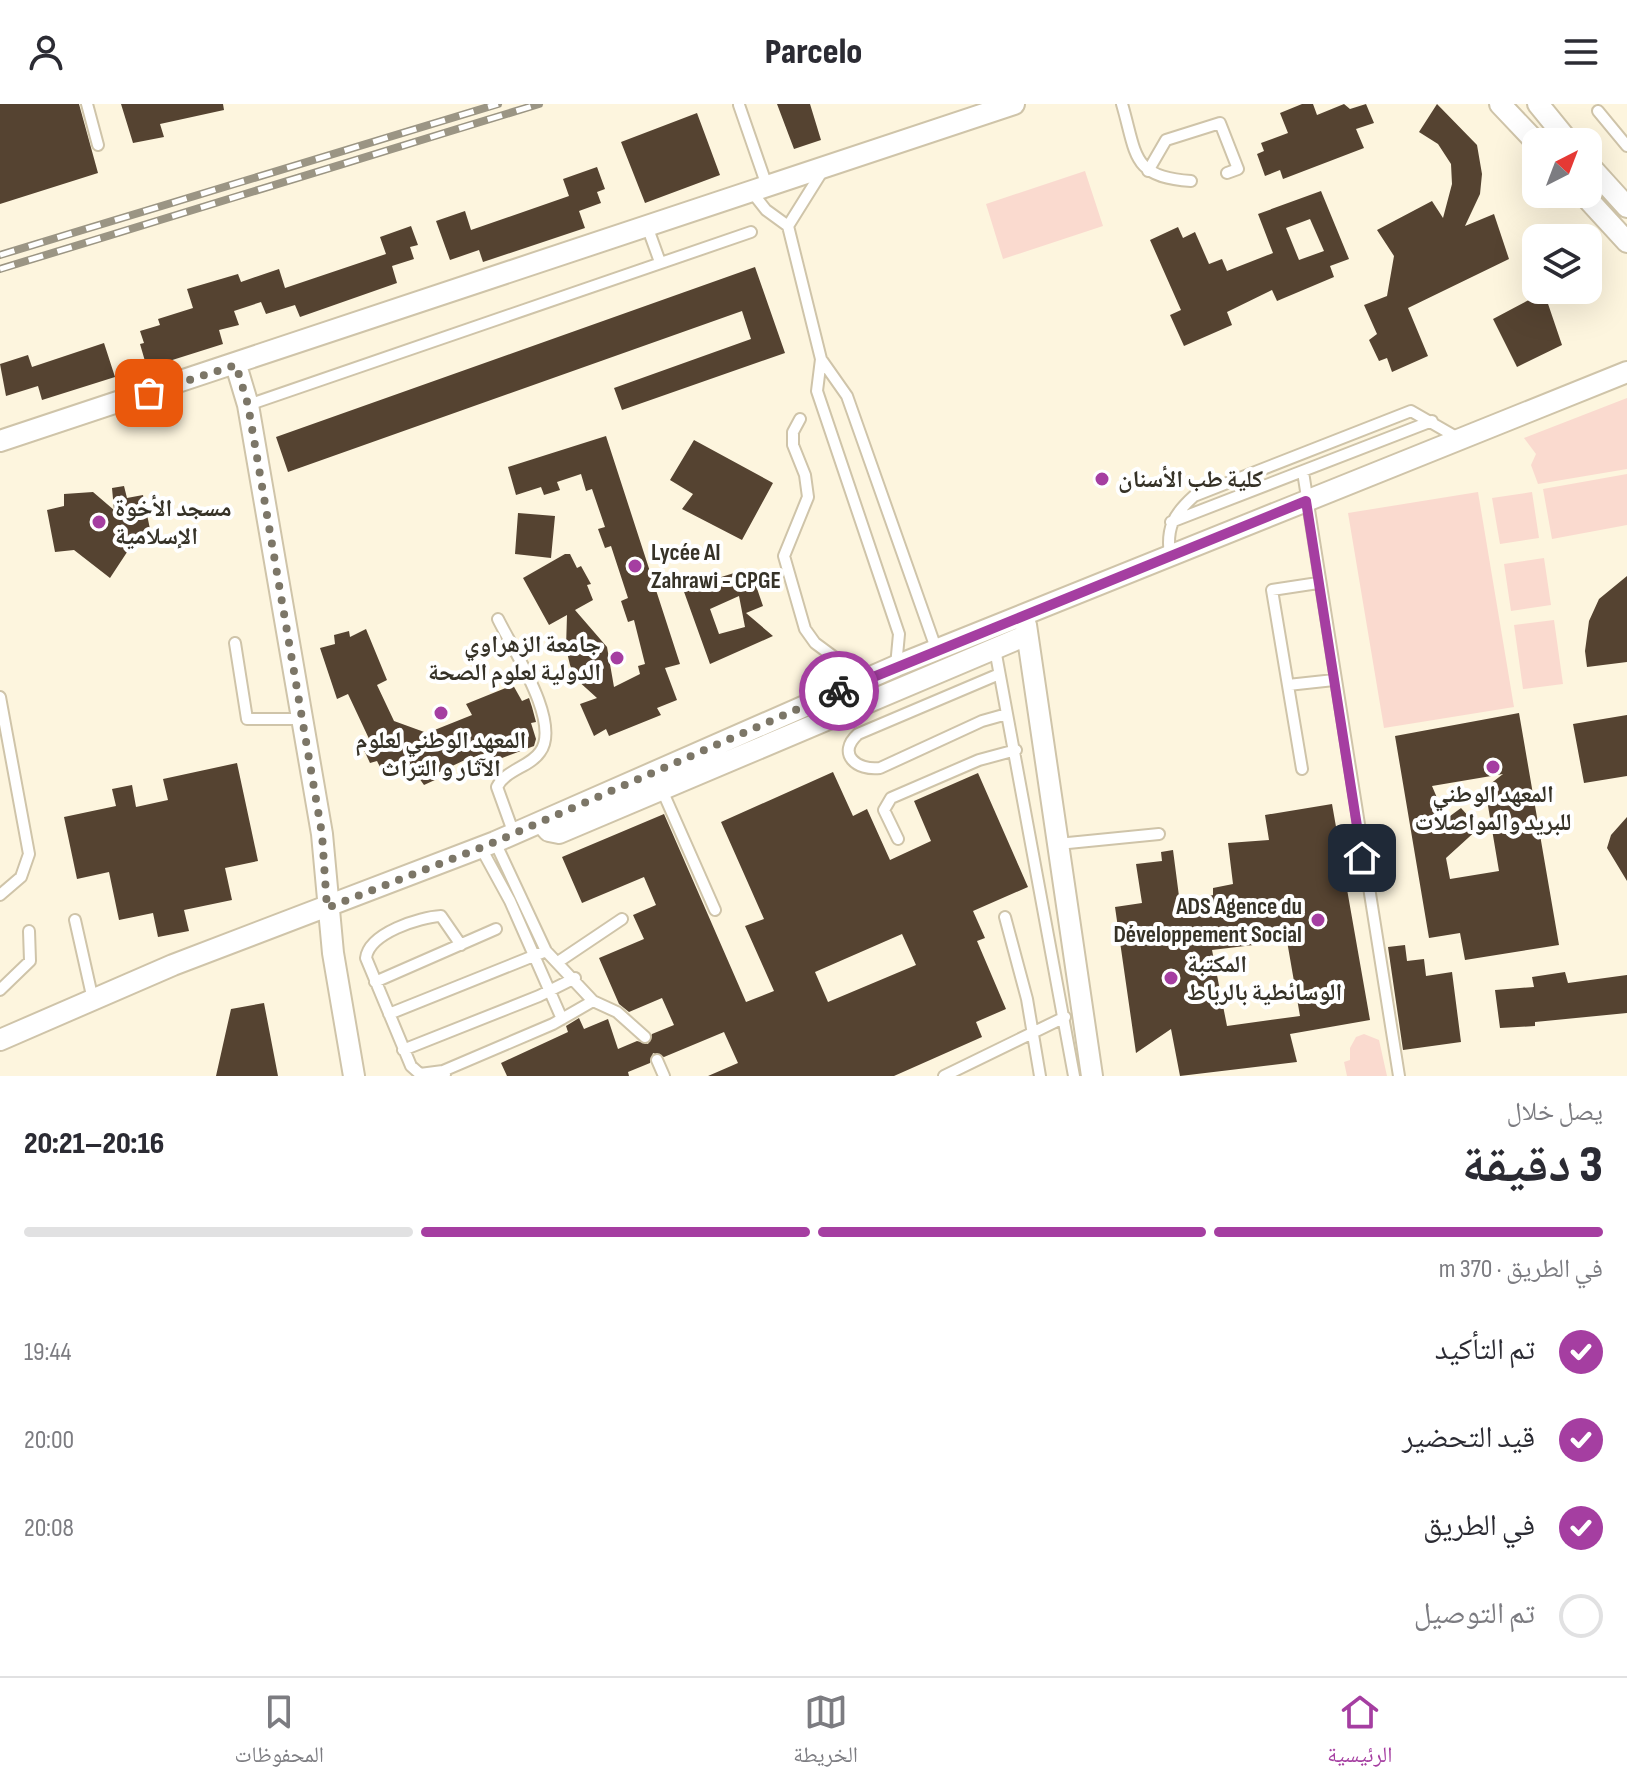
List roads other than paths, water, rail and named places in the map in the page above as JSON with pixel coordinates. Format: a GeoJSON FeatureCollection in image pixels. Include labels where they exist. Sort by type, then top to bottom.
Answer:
{"type":"FeatureCollection","features":[{"type":"Feature","properties":{"kind":"street"},"geometry":{"type":"LineString","coordinates":[[0,441],[236,365],[758,186],[1014,104]]}},
{"type":"Feature","properties":{"kind":"street"},"geometry":{"type":"LineString","coordinates":[[1500,104],[1523,128]]}},
{"type":"Feature","properties":{"kind":"street"},"geometry":{"type":"LineString","coordinates":[[1538,104],[1558,128]]}},
{"type":"Feature","properties":{"kind":"street"},"geometry":{"type":"LineString","coordinates":[[1602,179],[1627,207]]}},
{"type":"Feature","properties":{"kind":"street"},"geometry":{"type":"LineString","coordinates":[[1596,208],[1627,242]]}},
{"type":"Feature","properties":{"kind":"street"},"geometry":{"type":"LineString","coordinates":[[236,365],[248,405],[322,834],[327,908],[354,1076]]}},
{"type":"Feature","properties":{"kind":"street"},"geometry":{"type":"LineString","coordinates":[[0,1040],[173,965],[497,841],[896,666],[1627,372]]}},
{"type":"Feature","properties":{"kind":"street"},"geometry":{"type":"LineString","coordinates":[[1024,614],[1092,1076]]}},
{"type":"Feature","properties":{"kind":"street"},"geometry":{"type":"LineString","coordinates":[[541,822],[549,831],[559,833],[1027,635]]}},
{"type":"Feature","properties":{"kind":"lane"},"geometry":{"type":"LineString","coordinates":[[87,104],[98,145]]}},
{"type":"Feature","properties":{"kind":"lane"},"geometry":{"type":"LineString","coordinates":[[1122,104],[1139,160],[1148,171],[1170,180],[1191,181]]}},
{"type":"Feature","properties":{"kind":"lane"},"geometry":{"type":"LineString","coordinates":[[739,105],[766,210],[788,226],[821,359],[817,391],[899,634],[896,666]]}},
{"type":"Feature","properties":{"kind":"lane"},"geometry":{"type":"LineString","coordinates":[[1598,111],[1627,146]]}},
{"type":"Feature","properties":{"kind":"lane"},"geometry":{"type":"LineString","coordinates":[[1148,171],[1166,140],[1220,123],[1238,169],[1227,173]]}},
{"type":"Feature","properties":{"kind":"lane"},"geometry":{"type":"LineString","coordinates":[[788,226],[826,164]]}},
{"type":"Feature","properties":{"kind":"lane"},"geometry":{"type":"LineString","coordinates":[[646,224],[660,262]]}},
{"type":"Feature","properties":{"kind":"lane"},"geometry":{"type":"LineString","coordinates":[[248,405],[751,232]]}},
{"type":"Feature","properties":{"kind":"lane"},"geometry":{"type":"LineString","coordinates":[[821,359],[847,396],[937,651]]}},
{"type":"Feature","properties":{"kind":"lane"},"geometry":{"type":"LineString","coordinates":[[1170,556],[1167,533],[1171,522],[1194,496],[1411,411],[1458,439]]}},
{"type":"Feature","properties":{"kind":"lane"},"geometry":{"type":"LineString","coordinates":[[800,419],[793,432],[793,445],[805,475],[808,497],[784,556],[805,629],[815,643],[865,680]]}},
{"type":"Feature","properties":{"kind":"lane"},"geometry":{"type":"LineString","coordinates":[[1171,522],[1432,421]]}},
{"type":"Feature","properties":{"kind":"lane"},"geometry":{"type":"LineString","coordinates":[[1303,472],[1318,583],[1399,1076]]}},
{"type":"Feature","properties":{"kind":"lane"},"geometry":{"type":"LineString","coordinates":[[1302,769],[1272,590],[1318,583]]}},
{"type":"Feature","properties":{"kind":"lane"},"geometry":{"type":"LineString","coordinates":[[498,619],[545,719],[545,742],[539,754],[497,787],[497,841],[535,957],[562,1019]]}},
{"type":"Feature","properties":{"kind":"lane"},"geometry":{"type":"LineString","coordinates":[[235,643],[247,719],[302,719]]}},
{"type":"Feature","properties":{"kind":"lane"},"geometry":{"type":"LineString","coordinates":[[995,649],[997,675],[1016,750],[1074,1076]]}},
{"type":"Feature","properties":{"kind":"lane"},"geometry":{"type":"LineString","coordinates":[[997,675],[858,734],[850,742],[848,753],[855,765],[867,769],[880,768],[982,721],[1007,714]]}},
{"type":"Feature","properties":{"kind":"lane"},"geometry":{"type":"LineString","coordinates":[[1288,685],[1334,680]]}},
{"type":"Feature","properties":{"kind":"lane"},"geometry":{"type":"LineString","coordinates":[[0,697],[29,854],[21,877],[0,895]]}},
{"type":"Feature","properties":{"kind":"lane"},"geometry":{"type":"LineString","coordinates":[[898,839],[884,810],[891,798],[979,760],[1016,750]]}},
{"type":"Feature","properties":{"kind":"lane"},"geometry":{"type":"LineString","coordinates":[[662,790],[715,910]]}},
{"type":"Feature","properties":{"kind":"lane"},"geometry":{"type":"LineString","coordinates":[[1058,844],[1159,834]]}},
{"type":"Feature","properties":{"kind":"lane"},"geometry":{"type":"LineString","coordinates":[[497,841],[546,951],[575,978],[593,1001],[617,1012],[645,1037]]}},
{"type":"Feature","properties":{"kind":"lane"},"geometry":{"type":"LineString","coordinates":[[461,945],[441,916],[431,916],[375,939],[366,958],[403,1050],[411,1066],[420,1074],[444,1073],[562,1019],[593,1001]]}},
{"type":"Feature","properties":{"kind":"lane"},"geometry":{"type":"LineString","coordinates":[[1005,917],[1027,999],[1040,1076]]}},
{"type":"Feature","properties":{"kind":"lane"},"geometry":{"type":"LineString","coordinates":[[558,962],[622,919]]}},
{"type":"Feature","properties":{"kind":"lane"},"geometry":{"type":"LineString","coordinates":[[75,920],[93,1000]]}},
{"type":"Feature","properties":{"kind":"lane"},"geometry":{"type":"LineString","coordinates":[[375,982],[496,929]]}},
{"type":"Feature","properties":{"kind":"lane"},"geometry":{"type":"LineString","coordinates":[[0,990],[30,961],[29,931]]}},
{"type":"Feature","properties":{"kind":"lane"},"geometry":{"type":"LineString","coordinates":[[389,1014],[546,951]]}},
{"type":"Feature","properties":{"kind":"lane"},"geometry":{"type":"LineString","coordinates":[[403,1050],[549,992],[575,978]]}},
{"type":"Feature","properties":{"kind":"lane"},"geometry":{"type":"LineString","coordinates":[[944,1076],[1065,1017]]}},
{"type":"Feature","properties":{"kind":"lane"},"geometry":{"type":"LineString","coordinates":[[657,1060],[664,1076]]}},
{"type":"Feature","properties":{"kind":"railway"},"geometry":{"type":"LineString","coordinates":[[0,255],[498,104]]}},
{"type":"Feature","properties":{"kind":"railway"},"geometry":{"type":"LineString","coordinates":[[0,269],[539,104]]}},
{"type":"Feature","properties":{"kind":"place","name":"كلية طب الأسنان"},"geometry":{"type":"Point","coordinates":[1102,479]}},
{"type":"Feature","properties":{"kind":"place","name":"مسجد الأخوة الإسلامية"},"geometry":{"type":"Point","coordinates":[99,522]}},
{"type":"Feature","properties":{"kind":"place","name":"Lycée Al Zahrawi - CPGE"},"geometry":{"type":"Point","coordinates":[635,566]}},
{"type":"Feature","properties":{"kind":"place","name":"جامعة الزهراوي الدولية لعلوم الصحة"},"geometry":{"type":"Point","coordinates":[617,658]}},
{"type":"Feature","properties":{"kind":"place","name":"المعهد الوطني لعلوم الآثار و التراث"},"geometry":{"type":"Point","coordinates":[441,713]}},
{"type":"Feature","properties":{"kind":"place","name":"المعهد الوطني للبريد والمواصلات"},"geometry":{"type":"Point","coordinates":[1493,767]}},
{"type":"Feature","properties":{"kind":"place","name":"ADS Agence du Développement Social"},"geometry":{"type":"Point","coordinates":[1318,920]}},
{"type":"Feature","properties":{"kind":"place","name":"المكتبة الوسائطية بالرباط"},"geometry":{"type":"Point","coordinates":[1171,978]}}]}
